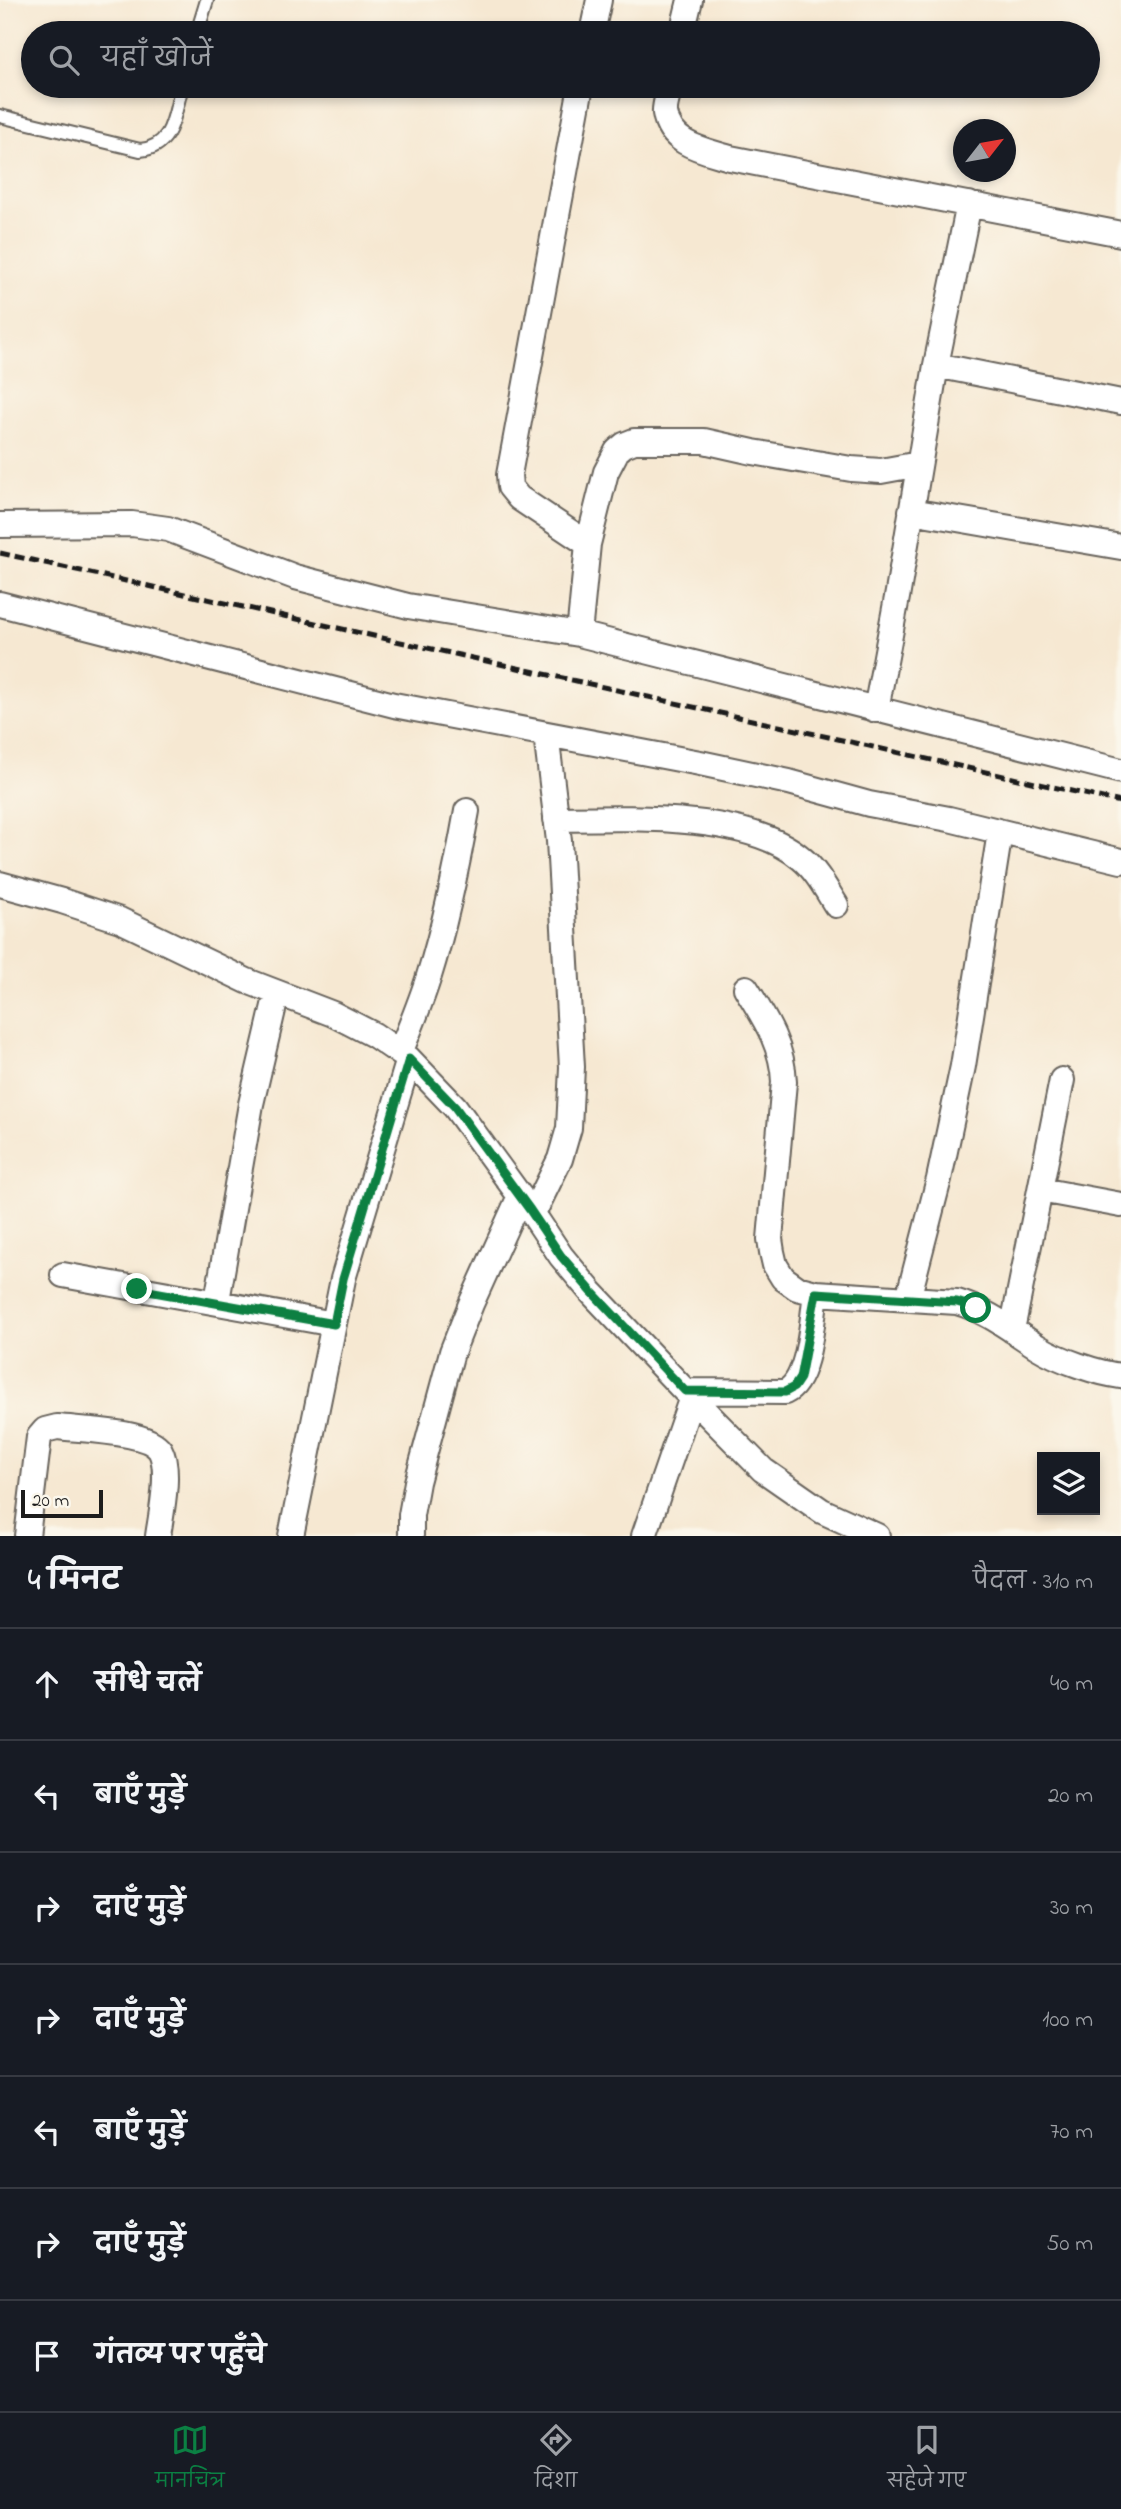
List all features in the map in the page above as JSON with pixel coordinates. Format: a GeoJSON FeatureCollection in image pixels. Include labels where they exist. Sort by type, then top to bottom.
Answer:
{"type":"FeatureCollection","features":[{"type":"Feature","properties":{"kind":"street"},"geometry":{"type":"LineString","coordinates":[[594,21],[598,0]]}},
{"type":"Feature","properties":{"kind":"street"},"geometry":{"type":"LineString","coordinates":[[685,21],[690,0]]}},
{"type":"Feature","properties":{"kind":"street"},"geometry":{"type":"LineString","coordinates":[[579,98],[509,475],[510,487],[519,498],[588,544]]}},
{"type":"Feature","properties":{"kind":"street"},"geometry":{"type":"LineString","coordinates":[[668,98],[665,111],[670,128],[681,141],[730,158],[1121,234]]}},
{"type":"Feature","properties":{"kind":"street"},"geometry":{"type":"LineString","coordinates":[[876,710],[936,365],[969,204]]}},
{"type":"Feature","properties":{"kind":"street"},"geometry":{"type":"LineString","coordinates":[[936,365],[1121,402]]}},
{"type":"Feature","properties":{"kind":"street"},"geometry":{"type":"LineString","coordinates":[[579,634],[588,544],[606,472],[624,445],[634,441],[704,441],[851,469],[881,471],[919,464]]}},
{"type":"Feature","properties":{"kind":"street"},"geometry":{"type":"LineString","coordinates":[[911,511],[1121,547]]}},
{"type":"Feature","properties":{"kind":"street"},"geometry":{"type":"LineString","coordinates":[[0,525],[132,524],[167,529],[295,577],[396,603],[579,634],[1121,771]]}},
{"type":"Feature","properties":{"kind":"street"},"geometry":{"type":"LineString","coordinates":[[0,604],[394,705],[712,765],[1121,861]]}},
{"type":"Feature","properties":{"kind":"street"},"geometry":{"type":"LineString","coordinates":[[411,1536],[411,1515],[417,1482],[453,1352],[471,1304],[527,1205],[560,1159],[569,1128],[572,1067],[556,819],[546,734]]}},
{"type":"Feature","properties":{"kind":"street"},"geometry":{"type":"LineString","coordinates":[[291,1536],[343,1279],[444,922],[467,811]]}},
{"type":"Feature","properties":{"kind":"street"},"geometry":{"type":"LineString","coordinates":[[556,819],[628,818],[707,824],[754,832],[782,844],[803,859],[836,905]]}},
{"type":"Feature","properties":{"kind":"street"},"geometry":{"type":"LineString","coordinates":[[908,1299],[939,1180],[963,1066],[1000,832]]}},
{"type":"Feature","properties":{"kind":"street"},"geometry":{"type":"LineString","coordinates":[[0,884],[120,920],[247,981],[333,1014],[374,1035],[405,1056],[455,1107],[576,1274],[688,1394],[763,1470],[822,1511],[877,1536]]}},
{"type":"Feature","properties":{"kind":"street"},"geometry":{"type":"LineString","coordinates":[[746,988],[769,1026],[784,1062],[785,1082],[770,1238],[775,1265],[783,1278],[797,1288],[816,1293],[957,1302],[976,1308],[1042,1349],[1108,1374],[1121,1376]]}},
{"type":"Feature","properties":{"kind":"street"},"geometry":{"type":"LineString","coordinates":[[217,1301],[251,1104],[277,993]]}},
{"type":"Feature","properties":{"kind":"street"},"geometry":{"type":"LineString","coordinates":[[1012,1330],[1062,1080]]}},
{"type":"Feature","properties":{"kind":"street"},"geometry":{"type":"LineString","coordinates":[[1040,1190],[1121,1205]]}},
{"type":"Feature","properties":{"kind":"street"},"geometry":{"type":"LineString","coordinates":[[63,1275],[334,1324]]}},
{"type":"Feature","properties":{"kind":"street"},"geometry":{"type":"LineString","coordinates":[[688,1394],[785,1392],[794,1387],[804,1365],[816,1293]]}},
{"type":"Feature","properties":{"kind":"street"},"geometry":{"type":"LineString","coordinates":[[644,1536],[688,1394]]}},
{"type":"Feature","properties":{"kind":"street"},"geometry":{"type":"LineString","coordinates":[[27,1536],[39,1437],[45,1430],[57,1427],[139,1437],[153,1443],[161,1452],[163,1463],[164,1494],[158,1536]]}},
{"type":"Feature","properties":{"kind":"lane"},"geometry":{"type":"LineString","coordinates":[[201,21],[207,0]]}},
{"type":"Feature","properties":{"kind":"lane"},"geometry":{"type":"LineString","coordinates":[[0,116],[140,150],[153,149],[166,139],[178,98]]}},
{"type":"Feature","properties":{"kind":"railway"},"geometry":{"type":"LineString","coordinates":[[0,553],[1121,802]]}},
{"type":"Feature","properties":{"kind":"route"},"geometry":{"type":"LineString","coordinates":[[137,1289],[217,1301],[334,1324],[343,1279],[409,1059],[455,1107],[561,1256],[685,1391],[785,1392],[794,1387],[804,1365],[816,1293],[957,1302],[976,1308]]}}]}
